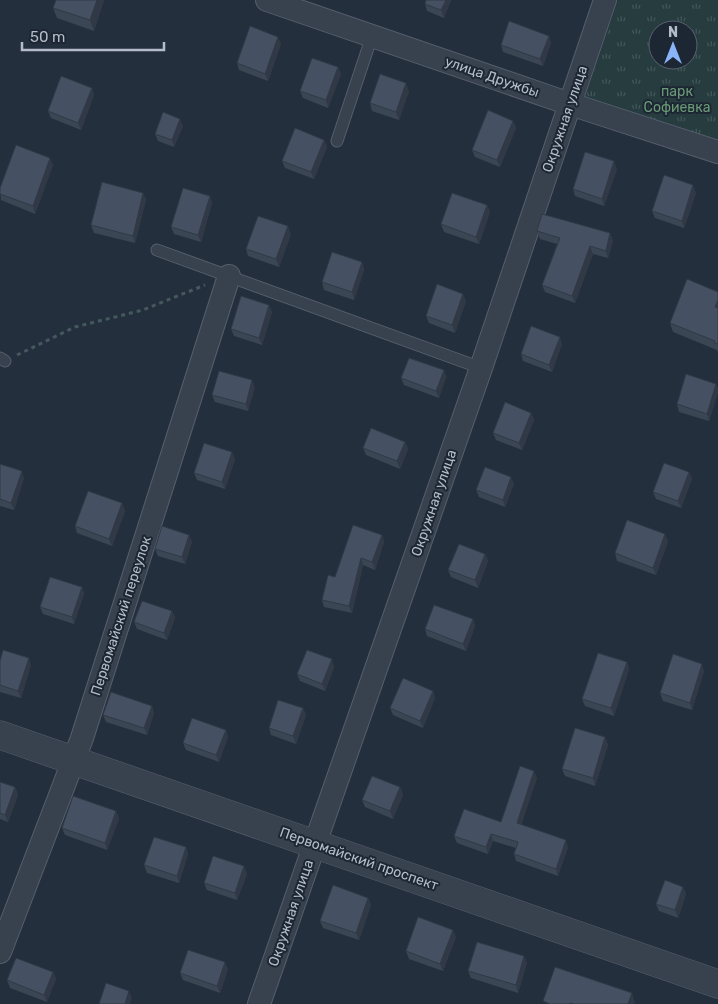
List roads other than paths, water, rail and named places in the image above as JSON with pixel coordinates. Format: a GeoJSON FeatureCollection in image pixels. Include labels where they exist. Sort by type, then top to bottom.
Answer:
{"type":"FeatureCollection","features":[{"type":"Feature","properties":{"kind":"street","name":"улица Дружбы"},"geometry":{"type":"LineString","coordinates":[[267,0],[570,104],[718,152]]}},
{"type":"Feature","properties":{"kind":"street","name":"Окружная улица"},"geometry":{"type":"LineString","coordinates":[[259,1004],[481,368],[605,0]]}},
{"type":"Feature","properties":{"kind":"street","name":"Первомайский переулок"},"geometry":{"type":"LineString","coordinates":[[0,952],[74,760],[229,276]]}},
{"type":"Feature","properties":{"kind":"street","name":"Первомайский проспект"},"geometry":{"type":"LineString","coordinates":[[0,735],[718,984]]}},
{"type":"Feature","properties":{"kind":"lane"},"geometry":{"type":"LineString","coordinates":[[337,141],[372,36]]}},
{"type":"Feature","properties":{"kind":"lane"},"geometry":{"type":"LineString","coordinates":[[157,250],[481,368]]}},
{"type":"Feature","properties":{"kind":"park label","name":"парк Софиевка"},"geometry":{"type":"Point","coordinates":[677,99]}}]}
